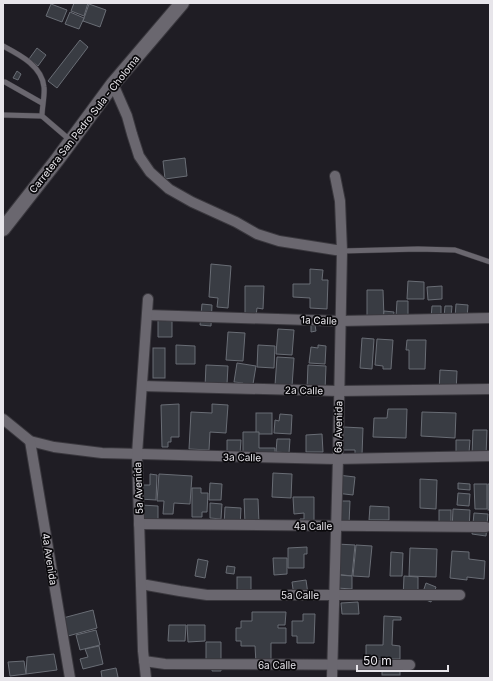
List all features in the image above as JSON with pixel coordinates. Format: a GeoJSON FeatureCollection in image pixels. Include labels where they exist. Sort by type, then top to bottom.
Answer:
{"type":"FeatureCollection","features":[{"type":"Feature","properties":{"kind":"main road","name":"Carretera San Pedro Sula - Choloma"},"geometry":{"type":"LineString","coordinates":[[3,229],[71,141],[112,84],[182,3]]}},
{"type":"Feature","properties":{"kind":"street"},"geometry":{"type":"LineString","coordinates":[[112,84],[127,116],[139,156],[150,172],[169,189],[257,234],[279,241],[342,251]]}},
{"type":"Feature","properties":{"kind":"street","name":"6a Avenida"},"geometry":{"type":"LineString","coordinates":[[332,678],[342,251],[340,201],[335,176]]}},
{"type":"Feature","properties":{"kind":"street","name":"5a Avenida"},"geometry":{"type":"LineString","coordinates":[[146,678],[144,661],[137,454],[148,299]]}},
{"type":"Feature","properties":{"kind":"street","name":"1a Calle"},"geometry":{"type":"LineString","coordinates":[[147,315],[340,321],[490,318]]}},
{"type":"Feature","properties":{"kind":"street","name":"2a Calle"},"geometry":{"type":"LineString","coordinates":[[142,386],[339,391],[490,389]]}},
{"type":"Feature","properties":{"kind":"street","name":"3a Calle"},"geometry":{"type":"LineString","coordinates":[[3,419],[30,441],[54,447],[102,453],[338,459],[490,456]]}},
{"type":"Feature","properties":{"kind":"street","name":"4a Avenida"},"geometry":{"type":"LineString","coordinates":[[30,441],[70,678]]}},
{"type":"Feature","properties":{"kind":"street","name":"4a Calle"},"geometry":{"type":"LineString","coordinates":[[139,524],[486,526]]}},
{"type":"Feature","properties":{"kind":"street","name":"5a Calle"},"geometry":{"type":"LineString","coordinates":[[141,584],[207,595],[460,595]]}},
{"type":"Feature","properties":{"kind":"street","name":"6a Calle"},"geometry":{"type":"LineString","coordinates":[[144,661],[165,664],[410,665]]}},
{"type":"Feature","properties":{"kind":"lane"},"geometry":{"type":"LineString","coordinates":[[3,46],[21,55],[36,68],[42,78],[44,89],[42,116]]}},
{"type":"Feature","properties":{"kind":"lane"},"geometry":{"type":"LineString","coordinates":[[4,82],[42,103]]}},
{"type":"Feature","properties":{"kind":"lane"},"geometry":{"type":"LineString","coordinates":[[3,115],[42,116],[71,141]]}},
{"type":"Feature","properties":{"kind":"lane"},"geometry":{"type":"LineString","coordinates":[[342,251],[418,249],[455,250],[490,262]]}},
{"type":"Feature","properties":{"kind":"building"},"geometry":{"type":"Polygon","coordinates":[[[74,3],[88,3],[84,16],[71,11],[74,3]]]}},
{"type":"Feature","properties":{"kind":"building"},"geometry":{"type":"Polygon","coordinates":[[[51,4],[67,10],[62,22],[46,16],[51,4]]]}},
{"type":"Feature","properties":{"kind":"building"},"geometry":{"type":"Polygon","coordinates":[[[89,4],[106,10],[100,27],[83,21],[89,4]]]}},
{"type":"Feature","properties":{"kind":"building"},"geometry":{"type":"Polygon","coordinates":[[[70,12],[84,18],[79,29],[65,24],[70,12]]]}},
{"type":"Feature","properties":{"kind":"building"},"geometry":{"type":"Polygon","coordinates":[[[80,40],[88,47],[57,88],[48,81],[80,40]]]}},
{"type":"Feature","properties":{"kind":"building"},"geometry":{"type":"Polygon","coordinates":[[[37,48],[46,55],[38,66],[29,59],[37,48]]]}},
{"type":"Feature","properties":{"kind":"building"},"geometry":{"type":"Polygon","coordinates":[[[17,71],[21,74],[18,80],[13,78],[17,71]]]}},
{"type":"Feature","properties":{"kind":"building"},"geometry":{"type":"Polygon","coordinates":[[[185,158],[187,176],[165,179],[163,161],[185,158]]]}},
{"type":"Feature","properties":{"kind":"building"},"geometry":{"type":"Polygon","coordinates":[[[211,264],[231,266],[228,308],[217,307],[218,298],[209,297],[211,264]]]}},
{"type":"Feature","properties":{"kind":"building"},"geometry":{"type":"Polygon","coordinates":[[[310,269],[323,270],[322,280],[328,280],[327,309],[310,308],[310,298],[293,297],[293,284],[310,284],[310,269]]]}},
{"type":"Feature","properties":{"kind":"building"},"geometry":{"type":"Polygon","coordinates":[[[408,281],[424,282],[424,299],[407,299],[408,281]]]}},
{"type":"Feature","properties":{"kind":"building"},"geometry":{"type":"Polygon","coordinates":[[[245,286],[264,286],[263,309],[257,308],[256,316],[245,316],[245,286]]]}},
{"type":"Feature","properties":{"kind":"building"},"geometry":{"type":"Polygon","coordinates":[[[442,286],[442,299],[428,300],[427,287],[442,286]]]}},
{"type":"Feature","properties":{"kind":"building"},"geometry":{"type":"Polygon","coordinates":[[[367,290],[383,290],[384,318],[367,319],[367,290]]]}},
{"type":"Feature","properties":{"kind":"building"},"geometry":{"type":"Polygon","coordinates":[[[397,301],[408,301],[408,317],[396,317],[397,301]]]}},
{"type":"Feature","properties":{"kind":"building"},"geometry":{"type":"Polygon","coordinates":[[[202,304],[212,305],[211,326],[200,325],[202,304]]]}},
{"type":"Feature","properties":{"kind":"building"},"geometry":{"type":"Polygon","coordinates":[[[456,304],[468,305],[467,319],[455,318],[456,304]]]}},
{"type":"Feature","properties":{"kind":"building"},"geometry":{"type":"Polygon","coordinates":[[[432,306],[441,306],[441,318],[431,318],[432,306]]]}},
{"type":"Feature","properties":{"kind":"building"},"geometry":{"type":"Polygon","coordinates":[[[445,306],[452,306],[451,317],[444,317],[445,306]]]}},
{"type":"Feature","properties":{"kind":"building"},"geometry":{"type":"Polygon","coordinates":[[[384,311],[394,312],[393,321],[383,320],[384,311]]]}},
{"type":"Feature","properties":{"kind":"building"},"geometry":{"type":"Polygon","coordinates":[[[158,320],[172,321],[172,337],[158,337],[158,320]]]}},
{"type":"Feature","properties":{"kind":"building"},"geometry":{"type":"Polygon","coordinates":[[[311,325],[315,325],[316,331],[311,332],[311,325]]]}},
{"type":"Feature","properties":{"kind":"building"},"geometry":{"type":"Polygon","coordinates":[[[278,329],[294,330],[292,355],[276,354],[278,329]]]}},
{"type":"Feature","properties":{"kind":"building"},"geometry":{"type":"Polygon","coordinates":[[[228,332],[245,333],[243,361],[226,360],[228,332]]]}},
{"type":"Feature","properties":{"kind":"building"},"geometry":{"type":"Polygon","coordinates":[[[362,338],[374,339],[372,369],[360,368],[362,338]]]}},
{"type":"Feature","properties":{"kind":"building"},"geometry":{"type":"Polygon","coordinates":[[[377,339],[393,340],[391,369],[383,369],[383,366],[375,365],[377,339]]]}},
{"type":"Feature","properties":{"kind":"building"},"geometry":{"type":"Polygon","coordinates":[[[407,340],[426,340],[425,369],[409,369],[409,350],[406,350],[407,340]]]}},
{"type":"Feature","properties":{"kind":"building"},"geometry":{"type":"Polygon","coordinates":[[[176,345],[195,346],[195,364],[176,364],[176,345]]]}},
{"type":"Feature","properties":{"kind":"building"},"geometry":{"type":"Polygon","coordinates":[[[258,345],[275,346],[274,368],[257,367],[258,345]]]}},
{"type":"Feature","properties":{"kind":"building"},"geometry":{"type":"Polygon","coordinates":[[[318,345],[326,346],[325,364],[309,363],[311,347],[318,348],[318,345]]]}},
{"type":"Feature","properties":{"kind":"building"},"geometry":{"type":"Polygon","coordinates":[[[153,348],[165,348],[165,378],[153,378],[153,348]]]}},
{"type":"Feature","properties":{"kind":"building"},"geometry":{"type":"Polygon","coordinates":[[[277,357],[294,358],[292,386],[275,385],[277,357]]]}},
{"type":"Feature","properties":{"kind":"building"},"geometry":{"type":"Polygon","coordinates":[[[237,363],[256,366],[252,390],[242,388],[243,383],[234,382],[237,363]]]}},
{"type":"Feature","properties":{"kind":"building"},"geometry":{"type":"Polygon","coordinates":[[[206,365],[228,366],[227,384],[205,387],[206,365]]]}},
{"type":"Feature","properties":{"kind":"building"},"geometry":{"type":"Polygon","coordinates":[[[308,365],[326,366],[325,390],[307,389],[308,365]]]}},
{"type":"Feature","properties":{"kind":"building"},"geometry":{"type":"Polygon","coordinates":[[[440,370],[457,371],[456,393],[439,392],[440,370]]]}},
{"type":"Feature","properties":{"kind":"building"},"geometry":{"type":"Polygon","coordinates":[[[179,404],[179,437],[171,437],[171,442],[168,442],[168,447],[162,447],[161,405],[179,404]]]}},
{"type":"Feature","properties":{"kind":"building"},"geometry":{"type":"Polygon","coordinates":[[[212,404],[228,405],[226,433],[210,432],[209,450],[189,449],[191,412],[212,413],[212,404]]]}},
{"type":"Feature","properties":{"kind":"building"},"geometry":{"type":"Polygon","coordinates":[[[388,409],[407,409],[406,438],[373,437],[374,418],[387,418],[388,409]]]}},
{"type":"Feature","properties":{"kind":"building"},"geometry":{"type":"Polygon","coordinates":[[[422,412],[456,413],[455,438],[421,436],[422,412]]]}},
{"type":"Feature","properties":{"kind":"building"},"geometry":{"type":"Polygon","coordinates":[[[256,413],[272,413],[272,434],[256,434],[256,413]]]}},
{"type":"Feature","properties":{"kind":"building"},"geometry":{"type":"Polygon","coordinates":[[[280,414],[292,415],[291,434],[274,433],[275,420],[279,421],[280,414]]]}},
{"type":"Feature","properties":{"kind":"building"},"geometry":{"type":"Polygon","coordinates":[[[344,427],[363,428],[362,455],[355,455],[355,450],[343,450],[344,427]]]}},
{"type":"Feature","properties":{"kind":"building"},"geometry":{"type":"Polygon","coordinates":[[[473,430],[487,430],[486,456],[472,455],[473,430]]]}},
{"type":"Feature","properties":{"kind":"building"},"geometry":{"type":"Polygon","coordinates":[[[243,432],[259,432],[259,448],[275,448],[275,456],[243,457],[243,432]]]}},
{"type":"Feature","properties":{"kind":"building"},"geometry":{"type":"Polygon","coordinates":[[[322,434],[323,452],[306,452],[306,435],[322,434]]]}},
{"type":"Feature","properties":{"kind":"building"},"geometry":{"type":"Polygon","coordinates":[[[277,439],[290,439],[289,453],[276,452],[277,439]]]}},
{"type":"Feature","properties":{"kind":"building"},"geometry":{"type":"Polygon","coordinates":[[[227,440],[241,440],[240,454],[227,454],[227,440]]]}},
{"type":"Feature","properties":{"kind":"building"},"geometry":{"type":"Polygon","coordinates":[[[456,440],[470,440],[469,453],[456,452],[456,440]]]}},
{"type":"Feature","properties":{"kind":"building"},"geometry":{"type":"Polygon","coordinates":[[[273,473],[292,474],[291,498],[272,497],[273,473]]]}},
{"type":"Feature","properties":{"kind":"building"},"geometry":{"type":"Polygon","coordinates":[[[150,474],[157,475],[156,500],[139,499],[140,485],[150,485],[150,474]]]}},
{"type":"Feature","properties":{"kind":"building"},"geometry":{"type":"Polygon","coordinates":[[[159,474],[192,476],[190,504],[174,503],[173,514],[163,514],[164,501],[157,501],[159,474]]]}},
{"type":"Feature","properties":{"kind":"building"},"geometry":{"type":"Polygon","coordinates":[[[338,475],[355,477],[353,495],[336,493],[338,475]]]}},
{"type":"Feature","properties":{"kind":"building"},"geometry":{"type":"Polygon","coordinates":[[[420,479],[437,480],[436,509],[420,508],[420,479]]]}},
{"type":"Feature","properties":{"kind":"building"},"geometry":{"type":"Polygon","coordinates":[[[210,483],[222,484],[221,500],[209,500],[210,483]]]}},
{"type":"Feature","properties":{"kind":"building"},"geometry":{"type":"Polygon","coordinates":[[[458,483],[470,484],[470,490],[458,489],[458,483]]]}},
{"type":"Feature","properties":{"kind":"building"},"geometry":{"type":"Polygon","coordinates":[[[474,484],[487,484],[487,509],[475,509],[474,484]]]}},
{"type":"Feature","properties":{"kind":"building"},"geometry":{"type":"Polygon","coordinates":[[[488,484],[490,484],[490,510],[488,510],[488,484]]]}},
{"type":"Feature","properties":{"kind":"building"},"geometry":{"type":"Polygon","coordinates":[[[192,488],[201,488],[201,493],[208,493],[207,512],[202,512],[202,517],[192,517],[192,488]]]}},
{"type":"Feature","properties":{"kind":"building"},"geometry":{"type":"Polygon","coordinates":[[[458,493],[470,494],[469,506],[457,505],[458,493]]]}},
{"type":"Feature","properties":{"kind":"building"},"geometry":{"type":"Polygon","coordinates":[[[293,497],[314,497],[314,525],[300,525],[300,519],[304,519],[304,513],[294,514],[293,497]]]}},
{"type":"Feature","properties":{"kind":"building"},"geometry":{"type":"Polygon","coordinates":[[[244,499],[258,499],[259,523],[245,523],[244,499]]]}},
{"type":"Feature","properties":{"kind":"building"},"geometry":{"type":"Polygon","coordinates":[[[341,501],[350,501],[349,524],[340,523],[341,501]]]}},
{"type":"Feature","properties":{"kind":"building"},"geometry":{"type":"Polygon","coordinates":[[[210,503],[222,504],[221,519],[210,518],[210,503]]]}},
{"type":"Feature","properties":{"kind":"building"},"geometry":{"type":"Polygon","coordinates":[[[141,505],[158,506],[158,522],[141,521],[141,505]]]}},
{"type":"Feature","properties":{"kind":"building"},"geometry":{"type":"Polygon","coordinates":[[[370,506],[389,507],[389,520],[369,520],[370,506]]]}},
{"type":"Feature","properties":{"kind":"building"},"geometry":{"type":"Polygon","coordinates":[[[225,507],[241,508],[240,527],[224,526],[225,507]]]}},
{"type":"Feature","properties":{"kind":"building"},"geometry":{"type":"Polygon","coordinates":[[[453,509],[470,510],[469,531],[452,530],[453,509]]]}},
{"type":"Feature","properties":{"kind":"building"},"geometry":{"type":"Polygon","coordinates":[[[439,510],[451,510],[451,529],[439,529],[439,510]]]}},
{"type":"Feature","properties":{"kind":"building"},"geometry":{"type":"Polygon","coordinates":[[[474,513],[488,514],[486,536],[472,534],[474,513]]]}},
{"type":"Feature","properties":{"kind":"building"},"geometry":{"type":"Polygon","coordinates":[[[337,544],[355,545],[352,576],[335,574],[337,544]]]}},
{"type":"Feature","properties":{"kind":"building"},"geometry":{"type":"Polygon","coordinates":[[[356,545],[372,546],[369,577],[353,576],[356,545]]]}},
{"type":"Feature","properties":{"kind":"building"},"geometry":{"type":"Polygon","coordinates":[[[307,547],[307,554],[304,554],[304,568],[288,568],[288,548],[307,547]]]}},
{"type":"Feature","properties":{"kind":"building"},"geometry":{"type":"Polygon","coordinates":[[[410,548],[437,549],[436,577],[409,576],[410,548]]]}},
{"type":"Feature","properties":{"kind":"building"},"geometry":{"type":"Polygon","coordinates":[[[452,551],[469,552],[469,559],[485,561],[484,579],[467,577],[467,580],[450,578],[452,551]]]}},
{"type":"Feature","properties":{"kind":"building"},"geometry":{"type":"Polygon","coordinates":[[[391,552],[403,553],[402,576],[390,576],[391,552]]]}},
{"type":"Feature","properties":{"kind":"building"},"geometry":{"type":"Polygon","coordinates":[[[273,558],[287,558],[287,574],[274,575],[273,558]]]}},
{"type":"Feature","properties":{"kind":"building"},"geometry":{"type":"Polygon","coordinates":[[[198,559],[208,561],[205,578],[195,576],[198,559]]]}},
{"type":"Feature","properties":{"kind":"building"},"geometry":{"type":"Polygon","coordinates":[[[227,566],[235,567],[234,574],[226,573],[227,566]]]}},
{"type":"Feature","properties":{"kind":"building"},"geometry":{"type":"Polygon","coordinates":[[[338,575],[352,576],[352,589],[337,588],[338,575]]]}},
{"type":"Feature","properties":{"kind":"building"},"geometry":{"type":"Polygon","coordinates":[[[404,576],[418,577],[418,598],[403,598],[404,576]]]}},
{"type":"Feature","properties":{"kind":"building"},"geometry":{"type":"Polygon","coordinates":[[[237,577],[251,577],[251,597],[237,597],[237,577]]]}},
{"type":"Feature","properties":{"kind":"building"},"geometry":{"type":"Polygon","coordinates":[[[306,580],[308,594],[294,596],[292,582],[306,580]]]}},
{"type":"Feature","properties":{"kind":"building"},"geometry":{"type":"Polygon","coordinates":[[[426,583],[436,587],[431,602],[421,598],[426,583]]]}},
{"type":"Feature","properties":{"kind":"building"},"geometry":{"type":"Polygon","coordinates":[[[358,602],[359,614],[342,614],[341,603],[358,602]]]}},
{"type":"Feature","properties":{"kind":"building"},"geometry":{"type":"Polygon","coordinates":[[[93,610],[97,628],[68,636],[63,618],[93,610]]]}},
{"type":"Feature","properties":{"kind":"building"},"geometry":{"type":"Polygon","coordinates":[[[252,612],[286,612],[285,625],[278,625],[278,628],[286,628],[286,643],[271,643],[271,662],[256,663],[255,646],[241,646],[241,641],[236,641],[236,628],[241,628],[241,621],[252,621],[252,612]]]}},
{"type":"Feature","properties":{"kind":"building"},"geometry":{"type":"Polygon","coordinates":[[[303,614],[315,614],[314,643],[297,643],[297,636],[292,636],[292,621],[303,621],[303,614]]]}},
{"type":"Feature","properties":{"kind":"building"},"geometry":{"type":"Polygon","coordinates":[[[384,616],[401,617],[401,620],[393,620],[392,645],[400,646],[400,659],[366,659],[366,645],[383,645],[384,616]]]}},
{"type":"Feature","properties":{"kind":"building"},"geometry":{"type":"Polygon","coordinates":[[[169,625],[186,625],[185,641],[168,641],[169,625]]]}},
{"type":"Feature","properties":{"kind":"building"},"geometry":{"type":"Polygon","coordinates":[[[187,625],[205,625],[205,641],[188,642],[187,625]]]}},
{"type":"Feature","properties":{"kind":"building"},"geometry":{"type":"Polygon","coordinates":[[[96,630],[100,645],[80,650],[76,635],[96,630]]]}},
{"type":"Feature","properties":{"kind":"building"},"geometry":{"type":"Polygon","coordinates":[[[206,642],[221,642],[221,671],[212,671],[212,667],[206,667],[206,642]]]}},
{"type":"Feature","properties":{"kind":"building"},"geometry":{"type":"Polygon","coordinates":[[[99,646],[103,664],[83,669],[80,659],[88,657],[85,649],[99,646]]]}},
{"type":"Feature","properties":{"kind":"building"},"geometry":{"type":"Polygon","coordinates":[[[54,654],[57,670],[26,674],[27,657],[54,654]]]}},
{"type":"Feature","properties":{"kind":"building"},"geometry":{"type":"Polygon","coordinates":[[[24,661],[26,674],[10,676],[8,662],[24,661]]]}},
{"type":"Feature","properties":{"kind":"building"},"geometry":{"type":"Polygon","coordinates":[[[382,662],[400,662],[400,675],[382,675],[382,662]]]}},
{"type":"Feature","properties":{"kind":"building"},"geometry":{"type":"Polygon","coordinates":[[[116,668],[118,677],[102,678],[101,671],[116,668]]]}}]}
